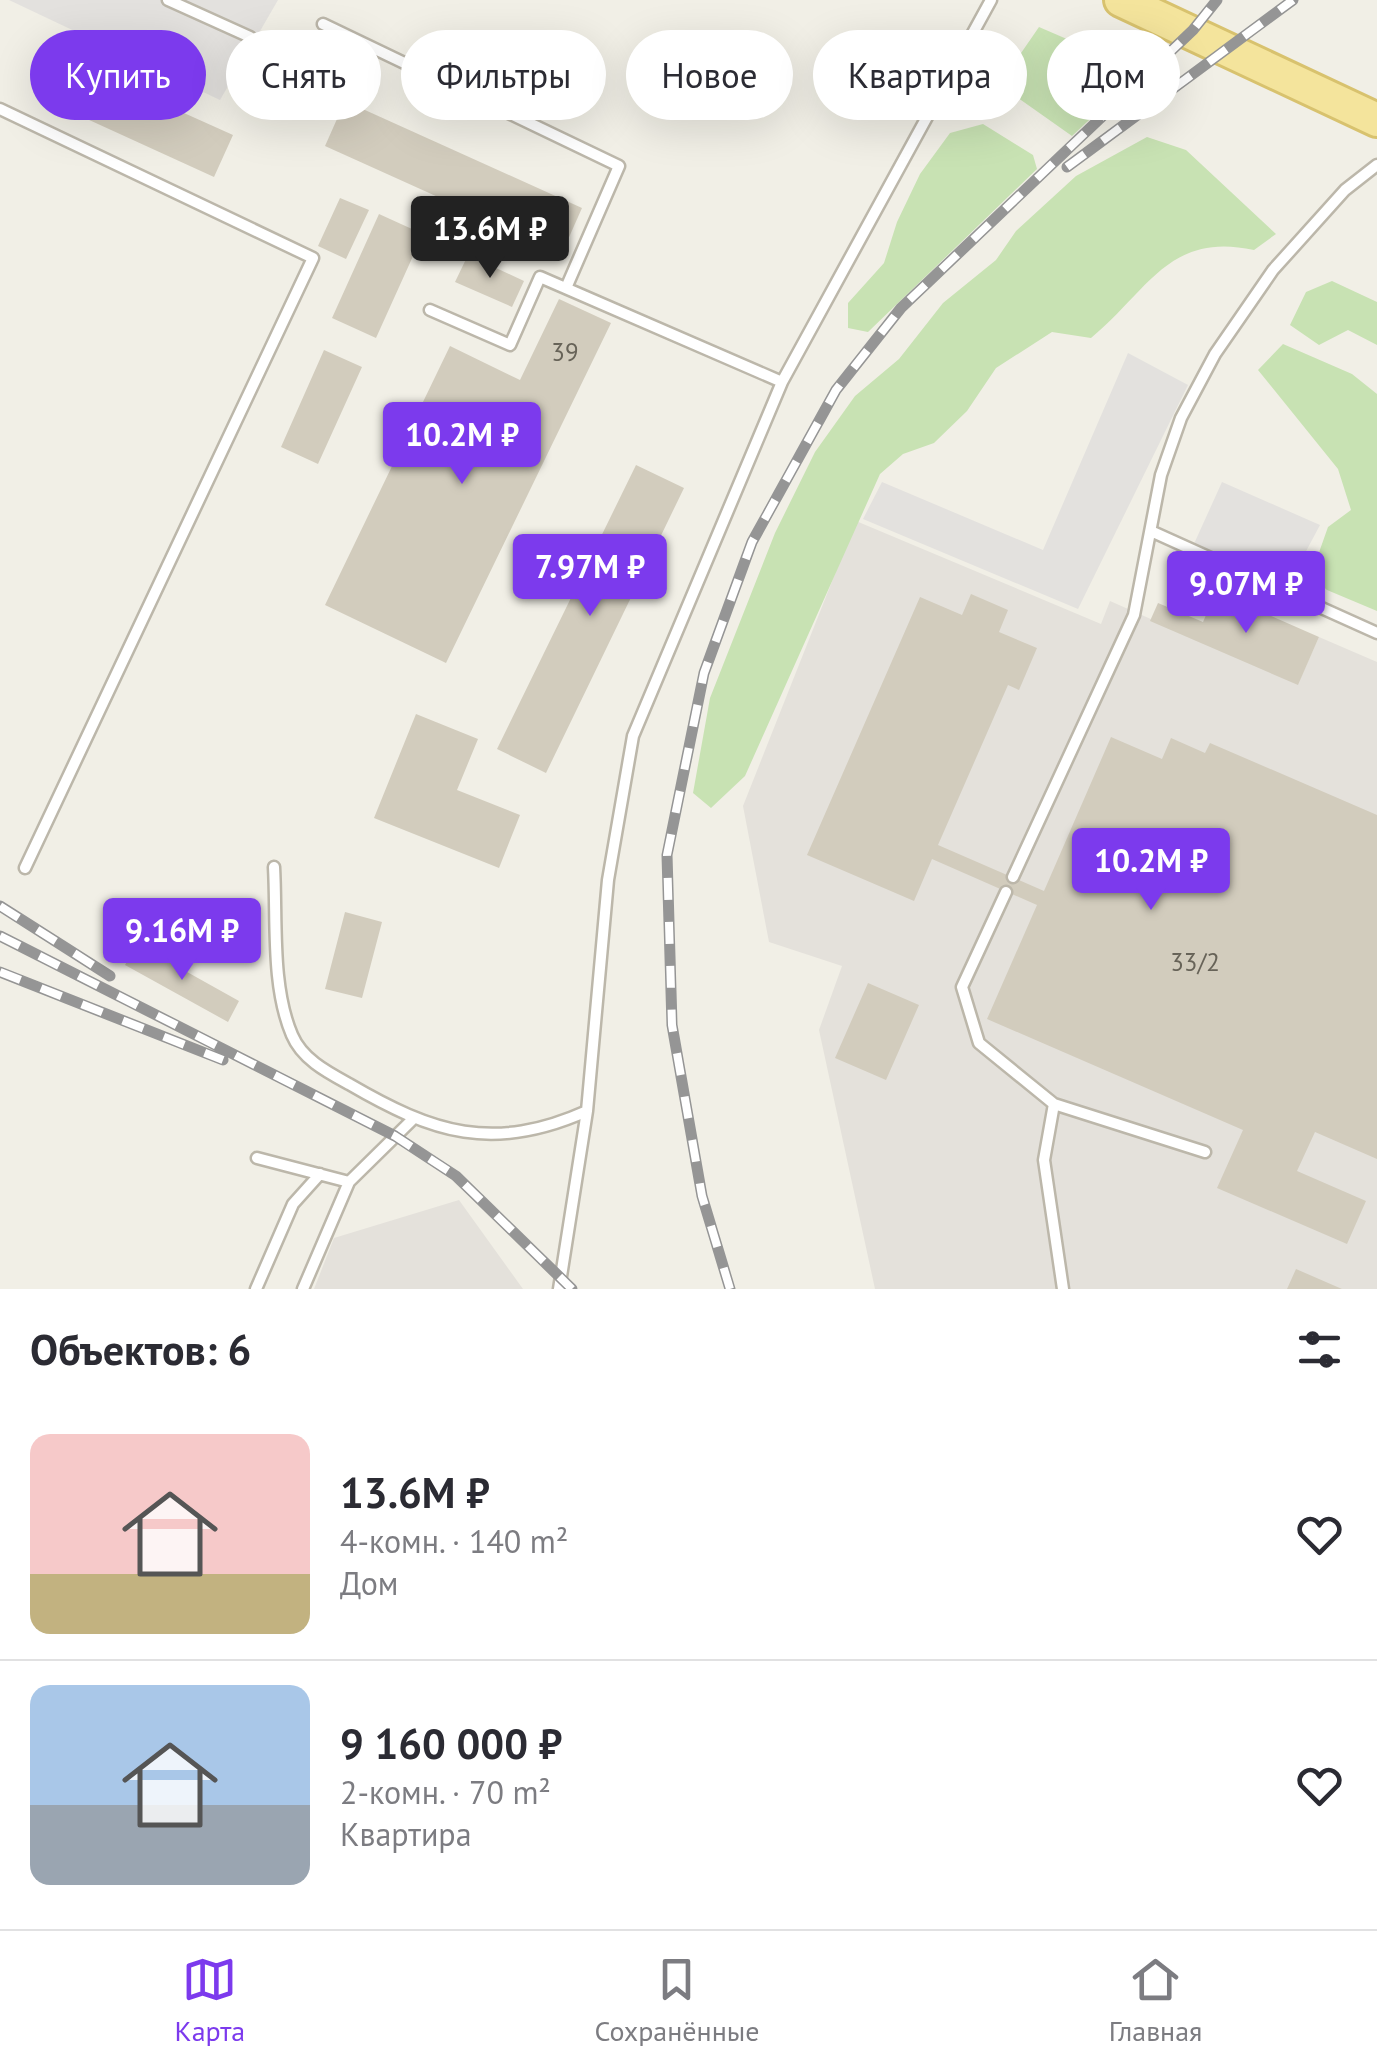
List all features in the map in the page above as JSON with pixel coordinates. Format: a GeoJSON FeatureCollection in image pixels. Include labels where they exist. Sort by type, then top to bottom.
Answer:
{"type":"FeatureCollection","features":[{"type":"Feature","properties":{"kind":"main road"},"geometry":{"type":"LineString","coordinates":[[1121,0],[1377,120]]}},
{"type":"Feature","properties":{"kind":"lane"},"geometry":{"type":"LineString","coordinates":[[168,0],[192,5],[237,30]]}},
{"type":"Feature","properties":{"kind":"lane"},"geometry":{"type":"LineString","coordinates":[[559,1289],[587,1112],[608,880],[634,736],[782,382],[991,0]]}},
{"type":"Feature","properties":{"kind":"lane"},"geometry":{"type":"LineString","coordinates":[[323,24],[619,166],[566,288]]}},
{"type":"Feature","properties":{"kind":"lane"},"geometry":{"type":"LineString","coordinates":[[0,108],[313,258],[25,868]]}},
{"type":"Feature","properties":{"kind":"lane"},"geometry":{"type":"LineString","coordinates":[[1012,877],[1134,615],[1161,475],[1181,418],[1215,354],[1273,270],[1345,190],[1377,165]]}},
{"type":"Feature","properties":{"kind":"lane"},"geometry":{"type":"LineString","coordinates":[[430,310],[510,345],[540,277],[782,382]]}},
{"type":"Feature","properties":{"kind":"lane"},"geometry":{"type":"LineString","coordinates":[[1153,532],[1377,633]]}},
{"type":"Feature","properties":{"kind":"lane"},"geometry":{"type":"LineString","coordinates":[[274,868],[281,994],[298,1046],[317,1066],[412,1120],[460,1131],[544,1130],[587,1112]]}},
{"type":"Feature","properties":{"kind":"lane"},"geometry":{"type":"LineString","coordinates":[[1006,892],[962,986],[980,1043],[1054,1104],[1205,1152]]}},
{"type":"Feature","properties":{"kind":"lane"},"geometry":{"type":"LineString","coordinates":[[1054,1104],[1044,1160],[1063,1289]]}},
{"type":"Feature","properties":{"kind":"lane"},"geometry":{"type":"LineString","coordinates":[[303,1289],[349,1182],[412,1120]]}},
{"type":"Feature","properties":{"kind":"lane"},"geometry":{"type":"LineString","coordinates":[[257,1158],[349,1182]]}},
{"type":"Feature","properties":{"kind":"lane"},"geometry":{"type":"LineString","coordinates":[[256,1289],[292,1204],[320,1174]]}},
{"type":"Feature","properties":{"kind":"shaded area"},"geometry":{"type":"Polygon","coordinates":[[[9,0],[278,0],[261,30],[226,30],[226,90],[220,100],[206,93],[206,30],[72,30],[9,0]]]}},
{"type":"Feature","properties":{"kind":"shaded area"},"geometry":{"type":"Polygon","coordinates":[[[1128,353],[1188,385],[1078,609],[863,519],[882,482],[1043,550],[1128,353]]]}},
{"type":"Feature","properties":{"kind":"shaded area"},"geometry":{"type":"Polygon","coordinates":[[[1222,482],[1320,525],[1288,585],[1193,546],[1222,482]]]}},
{"type":"Feature","properties":{"kind":"shaded area"},"geometry":{"type":"Polygon","coordinates":[[[856,521],[1101,624],[1110,601],[1298,684],[1319,637],[1377,662],[1377,1289],[875,1289],[819,1030],[842,966],[769,942],[743,806],[856,521]]]}},
{"type":"Feature","properties":{"kind":"shaded area"},"geometry":{"type":"Polygon","coordinates":[[[459,1200],[523,1289],[314,1289],[334,1238],[459,1200]]]}},
{"type":"Feature","properties":{"kind":"green space"},"geometry":{"type":"Polygon","coordinates":[[[1039,27],[1047,30],[1047,118],[1027,104],[1027,44],[1039,27]]]}},
{"type":"Feature","properties":{"kind":"green space"},"geometry":{"type":"Polygon","coordinates":[[[1049,120],[1089,120],[1072,136],[1049,120]]]}},
{"type":"Feature","properties":{"kind":"green space"},"geometry":{"type":"Polygon","coordinates":[[[983,124],[1033,155],[1037,169],[868,332],[848,328],[848,303],[884,263],[897,222],[920,174],[950,133],[983,124]]]}},
{"type":"Feature","properties":{"kind":"green space"},"geometry":{"type":"Polygon","coordinates":[[[1147,137],[1186,150],[1276,234],[1254,250],[1225,246],[1180,257],[1145,284],[1091,338],[1052,332],[996,368],[967,411],[934,443],[903,454],[880,474],[745,776],[711,808],[693,793],[710,698],[775,533],[815,452],[855,396],[899,359],[943,303],[996,260],[1016,231],[1076,176],[1147,137]]]}},
{"type":"Feature","properties":{"kind":"green space"},"geometry":{"type":"Polygon","coordinates":[[[1332,281],[1377,302],[1377,345],[1348,330],[1319,345],[1290,325],[1306,292],[1332,281]]]}},
{"type":"Feature","properties":{"kind":"green space"},"geometry":{"type":"Polygon","coordinates":[[[1283,344],[1352,374],[1377,394],[1377,611],[1327,590],[1311,575],[1328,527],[1351,510],[1338,469],[1258,370],[1283,344]]]}},
{"type":"Feature","properties":{"kind":"building"},"geometry":{"type":"Polygon","coordinates":[[[381,117],[582,208],[562,253],[325,146],[337,120],[381,117]]]}},
{"type":"Feature","properties":{"kind":"building"},"geometry":{"type":"Polygon","coordinates":[[[89,120],[200,120],[233,135],[214,177],[89,120]]]}},
{"type":"Feature","properties":{"kind":"building"},"geometry":{"type":"Polygon","coordinates":[[[340,198],[369,210],[346,259],[318,246],[340,198]]]}},
{"type":"Feature","properties":{"kind":"building"},"geometry":{"type":"Polygon","coordinates":[[[379,214],[423,234],[376,338],[332,318],[379,214]]]}},
{"type":"Feature","properties":{"kind":"building"},"geometry":{"type":"Polygon","coordinates":[[[468,255],[524,281],[512,307],[455,282],[468,255]]]}},
{"type":"Feature","properties":{"kind":"building"},"geometry":{"type":"Polygon","coordinates":[[[559,299],[611,323],[446,663],[325,605],[450,346],[520,380],[559,299]]]}},
{"type":"Feature","properties":{"kind":"building"},"geometry":{"type":"Polygon","coordinates":[[[324,350],[362,367],[318,464],[281,447],[324,350]]]}},
{"type":"Feature","properties":{"kind":"building"},"geometry":{"type":"Polygon","coordinates":[[[636,465],[684,488],[546,773],[497,749],[636,465]]]}},
{"type":"Feature","properties":{"kind":"building"},"geometry":{"type":"Polygon","coordinates":[[[1216,592],[1319,637],[1298,685],[1150,621],[1158,603],[1203,622],[1216,592]]]}},
{"type":"Feature","properties":{"kind":"building"},"geometry":{"type":"Polygon","coordinates":[[[971,594],[1008,610],[999,632],[1037,648],[1019,690],[1008,685],[938,845],[1044,891],[1111,737],[1162,759],[1171,738],[1205,753],[1210,743],[1377,815],[1377,1159],[1315,1132],[1297,1171],[1366,1201],[1347,1244],[1217,1188],[1243,1130],[987,1019],[1037,905],[932,859],[914,901],[807,855],[920,597],[962,615],[971,594]]]}},
{"type":"Feature","properties":{"kind":"building"},"geometry":{"type":"Polygon","coordinates":[[[416,714],[478,739],[457,790],[520,815],[499,868],[374,818],[416,714]]]}},
{"type":"Feature","properties":{"kind":"building"},"geometry":{"type":"Polygon","coordinates":[[[345,912],[382,922],[362,998],[325,989],[345,912]]]}},
{"type":"Feature","properties":{"kind":"building"},"geometry":{"type":"Polygon","coordinates":[[[137,944],[239,1001],[228,1022],[125,965],[137,944]]]}},
{"type":"Feature","properties":{"kind":"building"},"geometry":{"type":"Polygon","coordinates":[[[868,983],[919,1005],[886,1080],[835,1058],[868,983]]]}},
{"type":"Feature","properties":{"kind":"building"},"geometry":{"type":"Polygon","coordinates":[[[1296,1269],[1342,1289],[1287,1289],[1296,1269]]]}},
{"type":"Feature","properties":{"kind":"railway"},"geometry":{"type":"LineString","coordinates":[[730,1289],[702,1196],[672,1025],[667,855],[704,673],[752,542],[836,390],[901,308],[1193,30],[1217,0]]}},
{"type":"Feature","properties":{"kind":"railway"},"geometry":{"type":"LineString","coordinates":[[1067,167],[1293,0]]}},
{"type":"Feature","properties":{"kind":"railway"},"geometry":{"type":"LineString","coordinates":[[0,906],[110,976]]}},
{"type":"Feature","properties":{"kind":"railway"},"geometry":{"type":"LineString","coordinates":[[0,936],[395,1136],[456,1176],[572,1289]]}},
{"type":"Feature","properties":{"kind":"railway"},"geometry":{"type":"LineString","coordinates":[[0,972],[223,1060]]}}]}
